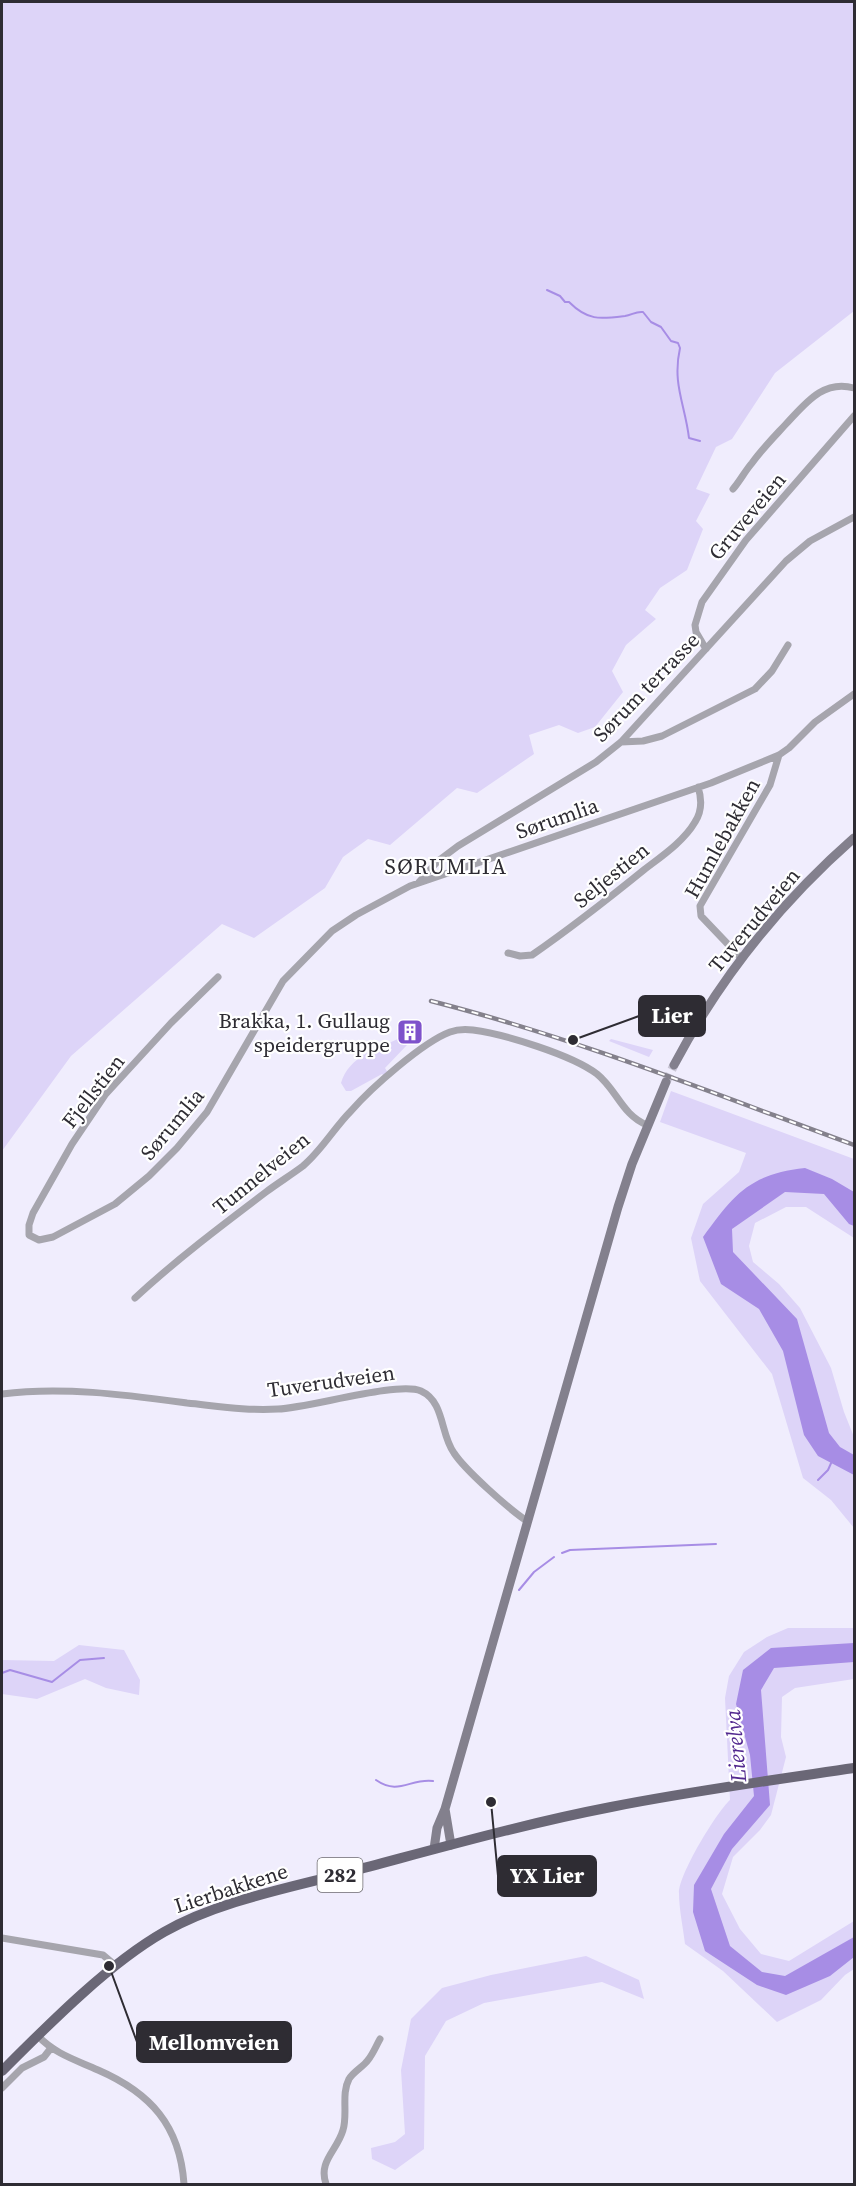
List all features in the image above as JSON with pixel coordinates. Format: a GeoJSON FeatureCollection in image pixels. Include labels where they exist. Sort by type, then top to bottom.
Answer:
{"type":"FeatureCollection","features":[{"type":"Feature","properties":{"kind":"main road","name":"Tuverudveien"},"geometry":{"type":"LineString","coordinates":[[674,1065],[698,1022],[741,958],[795,895],[855,838]]}},
{"type":"Feature","properties":{"kind":"main road"},"geometry":{"type":"LineString","coordinates":[[434,1849],[437,1828],[445,1809],[618,1207],[647,1125],[666,1083]]}},
{"type":"Feature","properties":{"kind":"main road","name":"Lierbakkene"},"geometry":{"type":"LineString","coordinates":[[2,2071],[116,1966],[153,1939],[193,1918],[254,1898],[434,1849],[595,1810],[855,1768]]}},
{"type":"Feature","properties":{"kind":"main road"},"geometry":{"type":"LineString","coordinates":[[445,1809],[451,1845]]}},
{"type":"Feature","properties":{"kind":"street"},"geometry":{"type":"LineString","coordinates":[[732,489],[808,399],[831,387],[855,388]]}},
{"type":"Feature","properties":{"kind":"street","name":"Gruveveien"},"geometry":{"type":"LineString","coordinates":[[706,649],[696,632],[695,625],[702,602],[746,540],[855,416]]}},
{"type":"Feature","properties":{"kind":"street","name":"Sørum terrasse"},"geometry":{"type":"LineString","coordinates":[[417,883],[438,861],[458,846],[588,767],[621,742],[800,548],[830,529],[855,517]]}},
{"type":"Feature","properties":{"kind":"street"},"geometry":{"type":"LineString","coordinates":[[621,742],[643,741],[662,735],[755,689],[772,671],[788,645]]}},
{"type":"Feature","properties":{"kind":"street","name":"Sørumlia"},"geometry":{"type":"LineString","coordinates":[[39,1240],[53,1237],[115,1204],[149,1176],[177,1148],[207,1112],[272,999],[294,968],[338,927],[363,910],[417,883],[698,787],[779,754],[789,748],[815,722],[855,694]]}},
{"type":"Feature","properties":{"kind":"street","name":"Humlebakken"},"geometry":{"type":"LineString","coordinates":[[741,958],[701,916],[699,909],[703,898],[770,785],[779,754]]}},
{"type":"Feature","properties":{"kind":"street","name":"Seljestien"},"geometry":{"type":"LineString","coordinates":[[507,953],[520,956],[532,955],[590,914],[678,841],[695,822],[699,813],[701,800],[698,787]]}},
{"type":"Feature","properties":{"kind":"street","name":"Fjellstien"},"geometry":{"type":"LineString","coordinates":[[39,1240],[29,1235],[33,1213],[89,1119],[113,1087],[171,1023],[218,976]]}},
{"type":"Feature","properties":{"kind":"street","name":"Tunnelveien"},"geometry":{"type":"LineString","coordinates":[[135,1298],[221,1226],[302,1167],[319,1150],[351,1110],[377,1086],[448,1032],[460,1029],[474,1030],[530,1045],[571,1060],[597,1074],[628,1113],[634,1119],[647,1125]]}},
{"type":"Feature","properties":{"kind":"street","name":"Tuverudveien"},"geometry":{"type":"LineString","coordinates":[[2,1394],[89,1393],[219,1407],[275,1409],[302,1407],[397,1389],[419,1390],[426,1394],[437,1407],[450,1447],[461,1462],[527,1521]]}},
{"type":"Feature","properties":{"kind":"street"},"geometry":{"type":"LineString","coordinates":[[2,1938],[103,1955],[116,1966]]}},
{"type":"Feature","properties":{"kind":"street"},"geometry":{"type":"LineString","coordinates":[[39,2036],[51,2048],[119,2080],[153,2106],[166,2121],[175,2140],[182,2162],[184,2184]]}},
{"type":"Feature","properties":{"kind":"street"},"geometry":{"type":"LineString","coordinates":[[326,2184],[323,2174],[324,2164],[338,2144],[345,2125],[347,2085],[353,2073],[367,2061],[380,2040]]}},
{"type":"Feature","properties":{"kind":"street"},"geometry":{"type":"LineString","coordinates":[[2,2088],[22,2068],[44,2057],[51,2048]]}},
{"type":"Feature","properties":{"kind":"shaded area"},"geometry":{"type":"Polygon","coordinates":[[[2,2],[854,2],[854,311],[775,373],[732,439],[716,447],[696,489],[710,494],[696,521],[703,529],[687,570],[660,588],[645,610],[656,619],[626,645],[612,671],[623,692],[595,727],[578,733],[559,725],[529,735],[534,754],[477,793],[457,788],[390,845],[368,839],[343,857],[325,888],[254,938],[222,924],[71,1056],[2,1151],[2,2]]]}},
{"type":"Feature","properties":{"kind":"shaded area"},"geometry":{"type":"Polygon","coordinates":[[[400,1038],[407,1045],[385,1068],[388,1073],[351,1091],[346,1091],[341,1083],[350,1066],[365,1054],[400,1038]]]}},
{"type":"Feature","properties":{"kind":"shaded area"},"geometry":{"type":"Polygon","coordinates":[[[611,1039],[653,1050],[649,1057],[609,1041],[611,1039]]]}},
{"type":"Feature","properties":{"kind":"shaded area"},"geometry":{"type":"Polygon","coordinates":[[[671,1091],[854,1159],[854,1238],[806,1207],[786,1207],[755,1223],[749,1246],[753,1262],[779,1284],[800,1308],[831,1368],[854,1437],[854,1528],[831,1500],[803,1478],[772,1374],[700,1281],[691,1238],[703,1204],[739,1172],[746,1153],[660,1122],[671,1091]]]}},
{"type":"Feature","properties":{"kind":"shaded area"},"geometry":{"type":"Polygon","coordinates":[[[805,1168],[832,1179],[854,1192],[854,1226],[849,1224],[824,1194],[785,1192],[732,1229],[733,1252],[797,1319],[829,1433],[840,1447],[854,1455],[854,1475],[818,1456],[804,1435],[783,1351],[759,1309],[721,1284],[703,1237],[724,1209],[745,1189],[770,1175],[805,1168]]]}},
{"type":"Feature","properties":{"kind":"shaded area"},"geometry":{"type":"Polygon","coordinates":[[[788,1628],[854,1628],[854,1679],[795,1688],[782,1697],[781,1737],[786,1757],[771,1815],[760,1830],[733,1857],[722,1894],[740,1929],[761,1954],[789,1961],[854,1921],[854,1969],[821,2000],[777,2022],[723,1971],[685,1944],[679,1893],[685,1872],[699,1844],[730,1800],[725,1698],[729,1676],[744,1652],[767,1637],[788,1628]]]}},
{"type":"Feature","properties":{"kind":"shaded area"},"geometry":{"type":"Polygon","coordinates":[[[854,1643],[854,1662],[774,1668],[761,1690],[770,1805],[732,1849],[711,1889],[730,1946],[762,1972],[785,1976],[854,1937],[854,1957],[830,1976],[786,1995],[757,1985],[705,1951],[693,1912],[694,1885],[724,1834],[754,1796],[750,1755],[736,1704],[743,1670],[771,1648],[854,1643]]]}},
{"type":"Feature","properties":{"kind":"shaded area"},"geometry":{"type":"Polygon","coordinates":[[[79,1645],[124,1650],[140,1680],[139,1695],[106,1688],[85,1679],[37,1699],[2,1694],[2,1660],[54,1661],[79,1645]]]}},
{"type":"Feature","properties":{"kind":"shaded area"},"geometry":{"type":"Polygon","coordinates":[[[586,1956],[639,1980],[644,1999],[602,1982],[484,2003],[446,2021],[425,2056],[424,2149],[395,2170],[372,2159],[371,2148],[395,2142],[405,2134],[401,2070],[411,2019],[442,1988],[491,1975],[586,1956]]]}},
{"type":"Feature","properties":{"kind":"waterway"},"geometry":{"type":"LineString","coordinates":[[547,290],[560,296],[565,302],[569,302],[588,316],[616,317],[643,312],[651,322],[661,327],[671,341],[678,343],[680,348],[678,383],[689,438],[700,441]]}},
{"type":"Feature","properties":{"kind":"waterway"},"geometry":{"type":"LineString","coordinates":[[818,1480],[828,1470],[832,1461]]}},
{"type":"Feature","properties":{"kind":"waterway"},"geometry":{"type":"LineString","coordinates":[[562,1553],[570,1550],[716,1544]]}},
{"type":"Feature","properties":{"kind":"waterway"},"geometry":{"type":"LineString","coordinates":[[519,1590],[534,1572],[554,1557]]}},
{"type":"Feature","properties":{"kind":"waterway"},"geometry":{"type":"LineString","coordinates":[[2,1673],[10,1670],[52,1682],[80,1660],[104,1658]]}},
{"type":"Feature","properties":{"kind":"waterway"},"geometry":{"type":"LineString","coordinates":[[376,1780],[384,1785],[398,1787],[433,1781]]}},
{"type":"Feature","properties":{"kind":"tunnel"},"geometry":{"type":"LineString","coordinates":[[666,1082],[674,1065]]}},
{"type":"Feature","properties":{"kind":"railway"},"geometry":{"type":"LineString","coordinates":[[431,1001],[592,1049],[854,1145]]}},
{"type":"Feature","properties":{"kind":"place","name":"Brakka, 1. Gullaug speidergruppe"},"geometry":{"type":"Point","coordinates":[410,1032]}},
{"type":"Feature","properties":{"kind":"place","name":"Lier"},"geometry":{"type":"Point","coordinates":[573,1040]}},
{"type":"Feature","properties":{"kind":"place","name":"YX Lier"},"geometry":{"type":"Point","coordinates":[491,1802]}},
{"type":"Feature","properties":{"kind":"place","name":"Mellomveien"},"geometry":{"type":"Point","coordinates":[109,1966]}},
{"type":"Feature","properties":{"kind":"district","name":"SØRUMLIA"},"geometry":{"type":"Point","coordinates":[446,866]}},
{"type":"Feature","properties":{"kind":"water label","name":"Lierelva"},"geometry":{"type":"Point","coordinates":[735,1746]}}]}
